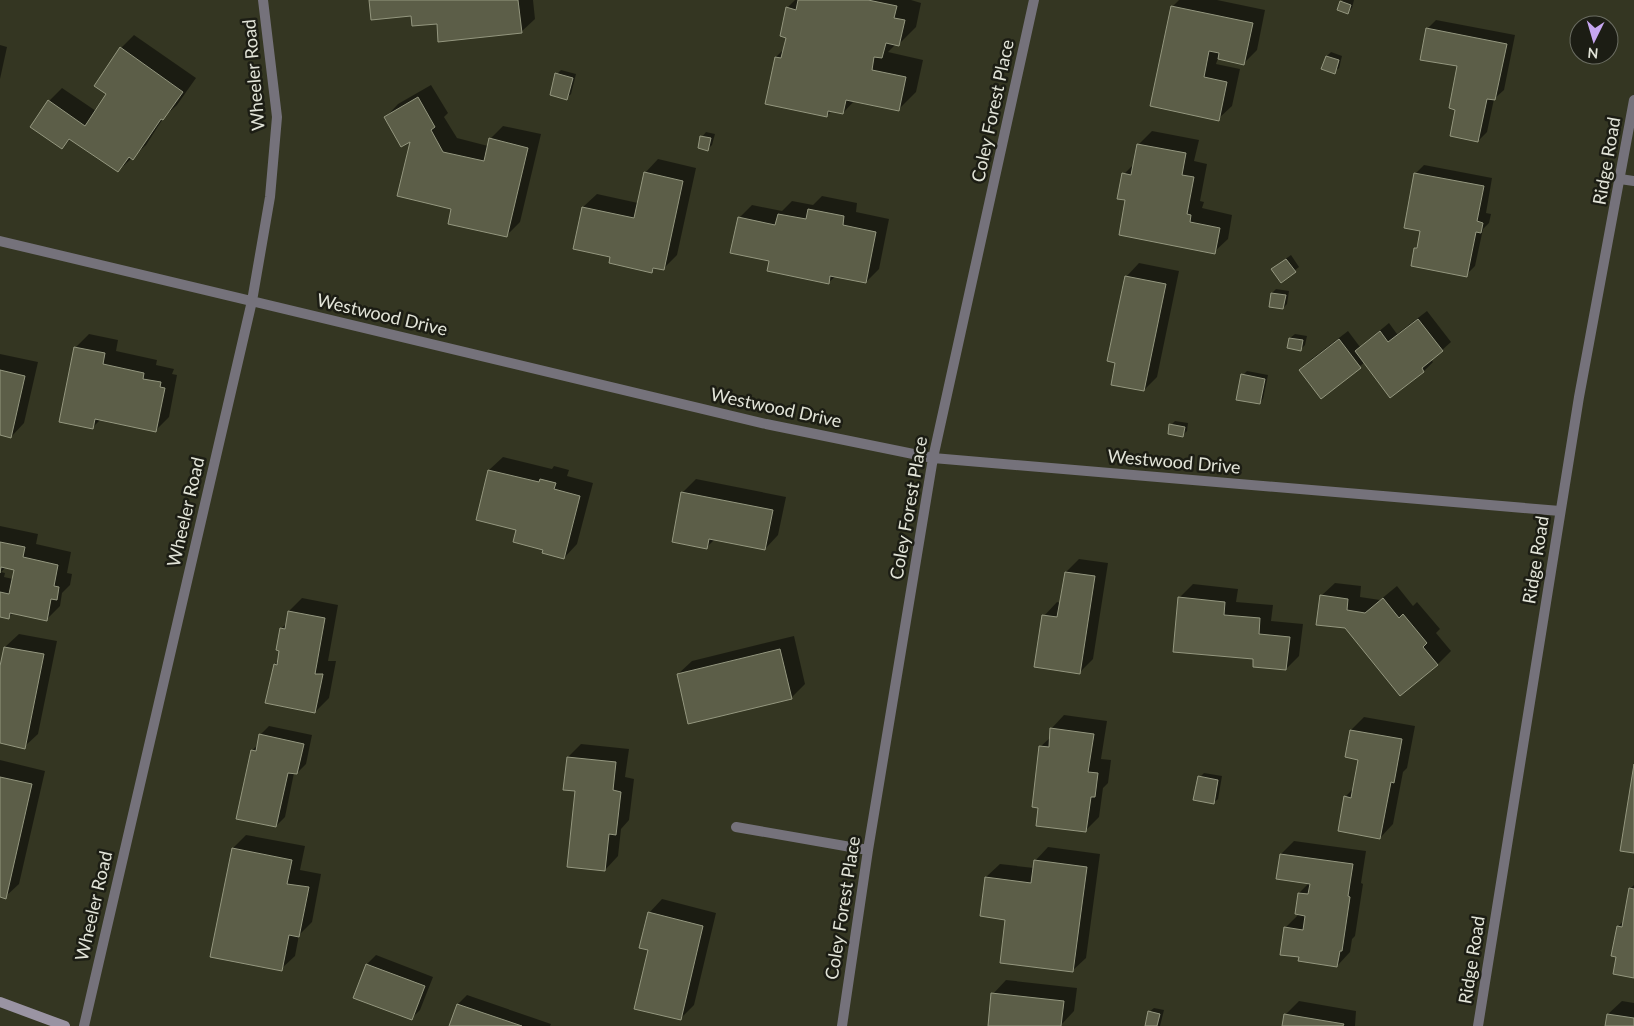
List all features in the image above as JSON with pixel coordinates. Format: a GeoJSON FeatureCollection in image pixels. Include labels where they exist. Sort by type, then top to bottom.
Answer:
{"type":"FeatureCollection","features":[{"type":"Feature","properties":{"kind":"main road"},"geometry":{"type":"LineString","coordinates":[[0,1002],[66,1026]]}},
{"type":"Feature","properties":{"kind":"street","name":"Wheeler Road"},"geometry":{"type":"LineString","coordinates":[[84,1026],[252,301],[270,196],[277,117],[262,0]]}},
{"type":"Feature","properties":{"kind":"street","name":"Coley Forest Place"},"geometry":{"type":"LineString","coordinates":[[842,1026],[868,850],[933,458],[1034,0]]}},
{"type":"Feature","properties":{"kind":"street","name":"Ridge Road"},"geometry":{"type":"LineString","coordinates":[[1478,1026],[1579,397],[1634,100]]}},
{"type":"Feature","properties":{"kind":"street"},"geometry":{"type":"LineString","coordinates":[[1620,179],[1634,181]]}},
{"type":"Feature","properties":{"kind":"street","name":"Westwood Drive"},"geometry":{"type":"LineString","coordinates":[[0,241],[756,422],[933,458],[1560,511]]}},
{"type":"Feature","properties":{"kind":"street"},"geometry":{"type":"LineString","coordinates":[[736,827],[868,850]]}},
{"type":"Feature","properties":{"kind":"building"},"geometry":{"type":"Polygon","coordinates":[[[369,0],[518,0],[522,33],[438,42],[437,24],[412,26],[411,16],[371,20],[369,0]]]}},
{"type":"Feature","properties":{"kind":"building"},"geometry":{"type":"Polygon","coordinates":[[[798,0],[868,0],[897,6],[894,18],[905,20],[899,46],[886,43],[882,58],[874,57],[872,70],[906,77],[899,111],[846,100],[843,114],[828,111],[827,117],[765,104],[775,57],[781,58],[786,38],[780,36],[786,7],[796,10],[798,0]]]}},
{"type":"Feature","properties":{"kind":"building"},"geometry":{"type":"Polygon","coordinates":[[[1340,1],[1351,5],[1348,14],[1337,10],[1340,1]]]}},
{"type":"Feature","properties":{"kind":"building"},"geometry":{"type":"Polygon","coordinates":[[[1171,6],[1253,23],[1244,65],[1218,59],[1219,53],[1209,51],[1204,77],[1227,82],[1219,121],[1150,106],[1171,6]]]}},
{"type":"Feature","properties":{"kind":"building"},"geometry":{"type":"Polygon","coordinates":[[[1426,28],[1507,44],[1495,100],[1487,99],[1478,142],[1450,136],[1455,110],[1449,108],[1457,66],[1420,60],[1426,28]]]}},
{"type":"Feature","properties":{"kind":"building"},"geometry":{"type":"Polygon","coordinates":[[[120,47],[183,92],[163,120],[161,119],[133,160],[129,157],[118,172],[69,139],[62,149],[30,127],[48,100],[85,126],[106,94],[94,86],[120,47]]]}},
{"type":"Feature","properties":{"kind":"building"},"geometry":{"type":"Polygon","coordinates":[[[1326,56],[1339,60],[1335,74],[1321,69],[1326,56]]]}},
{"type":"Feature","properties":{"kind":"building"},"geometry":{"type":"Polygon","coordinates":[[[555,73],[573,78],[567,100],[550,95],[555,73]]]}},
{"type":"Feature","properties":{"kind":"building"},"geometry":{"type":"Polygon","coordinates":[[[418,97],[435,127],[431,130],[443,152],[484,161],[489,138],[528,148],[507,237],[448,224],[451,209],[397,196],[410,142],[401,147],[384,117],[418,97]]]}},
{"type":"Feature","properties":{"kind":"building"},"geometry":{"type":"Polygon","coordinates":[[[700,136],[711,138],[708,151],[698,148],[700,136]]]}},
{"type":"Feature","properties":{"kind":"building"},"geometry":{"type":"Polygon","coordinates":[[[1137,144],[1186,153],[1182,175],[1194,177],[1187,214],[1191,215],[1190,222],[1220,228],[1215,254],[1119,235],[1125,200],[1117,199],[1122,173],[1131,175],[1137,144]]]}},
{"type":"Feature","properties":{"kind":"building"},"geometry":{"type":"Polygon","coordinates":[[[644,172],[683,181],[664,270],[653,268],[652,273],[609,263],[610,257],[573,249],[582,207],[634,218],[644,172]]]}},
{"type":"Feature","properties":{"kind":"building"},"geometry":{"type":"Polygon","coordinates":[[[1414,173],[1484,186],[1477,221],[1483,223],[1481,233],[1476,232],[1467,277],[1411,266],[1414,248],[1417,248],[1420,231],[1404,228],[1414,173]]]}},
{"type":"Feature","properties":{"kind":"building"},"geometry":{"type":"Polygon","coordinates":[[[808,209],[844,216],[843,225],[876,232],[866,283],[830,276],[829,284],[767,271],[769,261],[730,253],[738,217],[775,225],[778,214],[806,219],[808,209]]]}},
{"type":"Feature","properties":{"kind":"building"},"geometry":{"type":"Polygon","coordinates":[[[1286,259],[1296,272],[1281,283],[1271,269],[1286,259]]]}},
{"type":"Feature","properties":{"kind":"building"},"geometry":{"type":"Polygon","coordinates":[[[1125,276],[1166,284],[1144,391],[1111,385],[1115,363],[1107,361],[1125,276]]]}},
{"type":"Feature","properties":{"kind":"building"},"geometry":{"type":"Polygon","coordinates":[[[1271,293],[1286,295],[1283,309],[1269,307],[1271,293]]]}},
{"type":"Feature","properties":{"kind":"building"},"geometry":{"type":"Polygon","coordinates":[[[1418,319],[1443,351],[1422,368],[1424,372],[1390,398],[1355,351],[1380,331],[1388,342],[1418,319]]]}},
{"type":"Feature","properties":{"kind":"building"},"geometry":{"type":"Polygon","coordinates":[[[1289,338],[1303,340],[1301,351],[1287,348],[1289,338]]]}},
{"type":"Feature","properties":{"kind":"building"},"geometry":{"type":"Polygon","coordinates":[[[1339,339],[1361,368],[1321,399],[1299,370],[1339,339]]]}},
{"type":"Feature","properties":{"kind":"building"},"geometry":{"type":"Polygon","coordinates":[[[74,347],[105,353],[103,364],[144,373],[143,379],[161,382],[160,387],[165,388],[156,432],[95,419],[93,429],[59,422],[74,347]]]}},
{"type":"Feature","properties":{"kind":"building"},"geometry":{"type":"Polygon","coordinates":[[[0,370],[25,376],[11,438],[0,435],[0,370]]]}},
{"type":"Feature","properties":{"kind":"building"},"geometry":{"type":"Polygon","coordinates":[[[1241,374],[1265,379],[1260,404],[1236,400],[1241,374]]]}},
{"type":"Feature","properties":{"kind":"building"},"geometry":{"type":"Polygon","coordinates":[[[1169,424],[1185,427],[1183,437],[1168,434],[1169,424]]]}},
{"type":"Feature","properties":{"kind":"building"},"geometry":{"type":"Polygon","coordinates":[[[488,470],[539,482],[540,479],[556,483],[554,489],[580,496],[564,559],[542,553],[543,550],[513,542],[516,530],[476,520],[488,470]]]}},
{"type":"Feature","properties":{"kind":"building"},"geometry":{"type":"Polygon","coordinates":[[[681,492],[773,510],[765,550],[709,539],[707,549],[672,542],[681,492]]]}},
{"type":"Feature","properties":{"kind":"building"},"geometry":{"type":"Polygon","coordinates":[[[0,542],[25,547],[23,557],[58,565],[54,586],[59,587],[57,600],[51,599],[47,621],[10,613],[9,619],[0,617],[0,592],[9,594],[14,570],[1,567],[0,573],[0,542]]]}},
{"type":"Feature","properties":{"kind":"building"},"geometry":{"type":"Polygon","coordinates":[[[1065,572],[1095,576],[1080,674],[1034,667],[1042,615],[1057,617],[1065,572]]]}},
{"type":"Feature","properties":{"kind":"building"},"geometry":{"type":"Polygon","coordinates":[[[1320,595],[1348,599],[1347,610],[1365,613],[1383,598],[1399,618],[1403,614],[1427,643],[1423,647],[1438,665],[1400,696],[1345,628],[1316,625],[1320,595]]]}},
{"type":"Feature","properties":{"kind":"building"},"geometry":{"type":"Polygon","coordinates":[[[1178,597],[1225,602],[1224,615],[1260,618],[1259,634],[1290,637],[1286,670],[1253,667],[1253,659],[1173,652],[1178,597]]]}},
{"type":"Feature","properties":{"kind":"building"},"geometry":{"type":"Polygon","coordinates":[[[288,611],[325,618],[315,674],[323,674],[315,713],[265,703],[274,664],[277,665],[279,651],[276,650],[280,628],[285,629],[288,611]]]}},
{"type":"Feature","properties":{"kind":"building"},"geometry":{"type":"Polygon","coordinates":[[[4,647],[44,654],[25,749],[0,743],[0,666],[4,647]]]}},
{"type":"Feature","properties":{"kind":"building"},"geometry":{"type":"Polygon","coordinates":[[[780,649],[792,699],[688,724],[677,674],[780,649]]]}},
{"type":"Feature","properties":{"kind":"building"},"geometry":{"type":"Polygon","coordinates":[[[1050,728],[1094,734],[1088,772],[1098,773],[1095,797],[1091,797],[1086,832],[1036,826],[1038,808],[1032,807],[1039,746],[1049,747],[1050,728]]]}},
{"type":"Feature","properties":{"kind":"building"},"geometry":{"type":"Polygon","coordinates":[[[1350,730],[1402,739],[1394,783],[1391,782],[1380,839],[1338,831],[1344,796],[1351,798],[1358,760],[1345,757],[1350,730]]]}},
{"type":"Feature","properties":{"kind":"building"},"geometry":{"type":"Polygon","coordinates":[[[259,734],[304,744],[297,774],[288,773],[276,827],[236,819],[251,750],[256,751],[259,734]]]}},
{"type":"Feature","properties":{"kind":"building"},"geometry":{"type":"Polygon","coordinates":[[[567,757],[616,762],[613,790],[621,792],[616,835],[609,834],[605,871],[567,867],[575,791],[563,790],[567,757]]]}},
{"type":"Feature","properties":{"kind":"building"},"geometry":{"type":"Polygon","coordinates":[[[1634,764],[1634,853],[1620,851],[1634,764]]]}},
{"type":"Feature","properties":{"kind":"building"},"geometry":{"type":"Polygon","coordinates":[[[1198,776],[1218,780],[1214,804],[1193,800],[1198,776]]]}},
{"type":"Feature","properties":{"kind":"building"},"geometry":{"type":"Polygon","coordinates":[[[0,777],[32,784],[6,899],[0,897],[0,777]]]}},
{"type":"Feature","properties":{"kind":"building"},"geometry":{"type":"Polygon","coordinates":[[[232,848],[292,860],[287,884],[309,887],[299,937],[289,935],[282,971],[210,957],[232,848]]]}},
{"type":"Feature","properties":{"kind":"building"},"geometry":{"type":"Polygon","coordinates":[[[1280,854],[1353,864],[1342,951],[1340,951],[1337,967],[1298,961],[1299,957],[1280,955],[1284,927],[1303,930],[1305,916],[1295,914],[1298,893],[1308,894],[1310,884],[1276,879],[1280,854]]]}},
{"type":"Feature","properties":{"kind":"building"},"geometry":{"type":"Polygon","coordinates":[[[1034,860],[1087,867],[1073,972],[1000,963],[1005,920],[980,916],[985,877],[1031,883],[1034,860]]]}},
{"type":"Feature","properties":{"kind":"building"},"geometry":{"type":"Polygon","coordinates":[[[1629,888],[1634,889],[1634,978],[1613,974],[1616,957],[1611,956],[1617,926],[1622,927],[1629,888]]]}},
{"type":"Feature","properties":{"kind":"building"},"geometry":{"type":"Polygon","coordinates":[[[648,912],[703,926],[681,1020],[634,1009],[648,950],[639,948],[648,912]]]}},
{"type":"Feature","properties":{"kind":"building"},"geometry":{"type":"Polygon","coordinates":[[[366,964],[425,986],[412,1020],[353,998],[366,964]]]}},
{"type":"Feature","properties":{"kind":"building"},"geometry":{"type":"Polygon","coordinates":[[[991,993],[1064,1001],[1061,1026],[988,1026],[991,993]]]}},
{"type":"Feature","properties":{"kind":"building"},"geometry":{"type":"Polygon","coordinates":[[[457,1004],[522,1026],[449,1026],[457,1004]]]}},
{"type":"Feature","properties":{"kind":"building"},"geometry":{"type":"Polygon","coordinates":[[[1148,1011],[1160,1014],[1157,1026],[1145,1026],[1148,1011]]]}},
{"type":"Feature","properties":{"kind":"building"},"geometry":{"type":"Polygon","coordinates":[[[1284,1014],[1344,1024],[1343,1026],[1282,1026],[1284,1014]]]}},
{"type":"Feature","properties":{"kind":"building"},"geometry":{"type":"Polygon","coordinates":[[[1607,1014],[1634,1018],[1634,1026],[1605,1026],[1607,1014]]]}}]}
